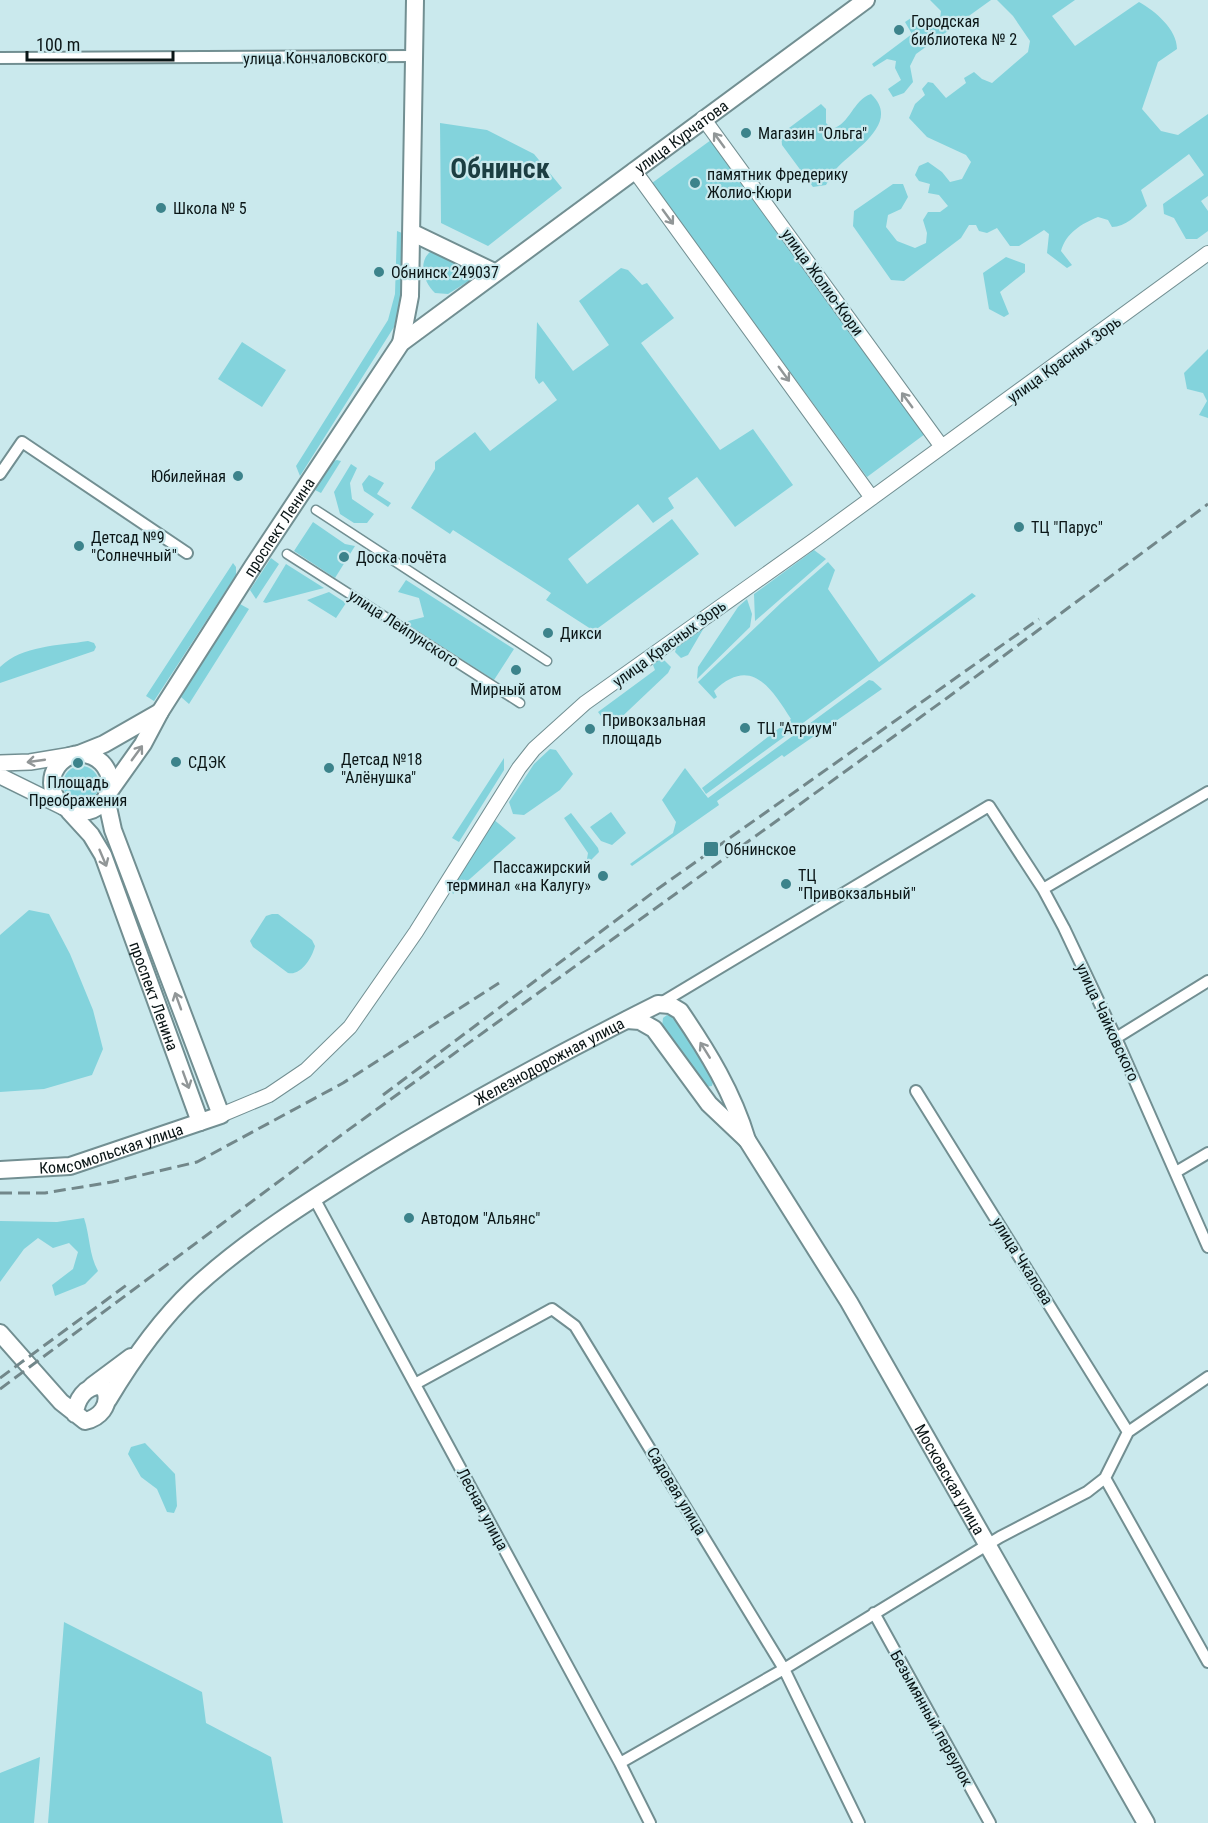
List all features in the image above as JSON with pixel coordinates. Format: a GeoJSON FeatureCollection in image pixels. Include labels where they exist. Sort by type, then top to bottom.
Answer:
{"type":"FeatureCollection","features":[{"type":"Feature","properties":{"kind":"main road"},"geometry":{"type":"LineString","coordinates":[[401,343],[410,296],[416,0]]}},
{"type":"Feature","properties":{"kind":"main road","name":"улица Курчатова"},"geometry":{"type":"LineString","coordinates":[[401,343],[494,272],[866,0]]}},
{"type":"Feature","properties":{"kind":"main road"},"geometry":{"type":"LineString","coordinates":[[412,233],[494,272]]}},
{"type":"Feature","properties":{"kind":"main road","name":"проспект Ленина"},"geometry":{"type":"LineString","coordinates":[[221,1114],[113,830],[108,795],[401,343]]}},
{"type":"Feature","properties":{"kind":"main road","name":"проспект Ленина"},"geometry":{"type":"LineString","coordinates":[[0,763],[30,762],[75,755],[104,744],[160,712]]}},
{"type":"Feature","properties":{"kind":"main road"},"geometry":{"type":"LineString","coordinates":[[75,755],[93,756],[104,765],[110,778],[108,795],[90,812],[66,809],[54,796],[52,775],[60,763],[75,755]]}},
{"type":"Feature","properties":{"kind":"main road","name":"проспект Ленина"},"geometry":{"type":"LineString","coordinates":[[0,777],[66,809],[92,835],[103,855],[200,1122]]}},
{"type":"Feature","properties":{"kind":"main road"},"geometry":{"type":"LineString","coordinates":[[654,1029],[652,1013],[658,1004],[670,1005],[680,1011]]}},
{"type":"Feature","properties":{"kind":"main road","name":"Железнодорожная улица"},"geometry":{"type":"LineString","coordinates":[[137,1353],[193,1290],[314,1198],[434,1124],[658,1004]]}},
{"type":"Feature","properties":{"kind":"main road","name":"Московская улица"},"geometry":{"type":"LineString","coordinates":[[680,1011],[720,1074],[738,1110],[747,1140],[849,1302],[1146,1823]]}},
{"type":"Feature","properties":{"kind":"main road"},"geometry":{"type":"LineString","coordinates":[[627,1020],[640,1021],[654,1029]]}},
{"type":"Feature","properties":{"kind":"main road","name":"Московская улица"},"geometry":{"type":"LineString","coordinates":[[654,1029],[700,1093],[719,1115],[747,1140]]}},
{"type":"Feature","properties":{"kind":"main road"},"geometry":{"type":"LineString","coordinates":[[700,1093],[709,1093],[716,1089],[720,1082],[720,1074]]}},
{"type":"Feature","properties":{"kind":"main road","name":"Комсомольская улица"},"geometry":{"type":"LineString","coordinates":[[0,1170],[70,1166],[221,1114]]}},
{"type":"Feature","properties":{"kind":"main road"},"geometry":{"type":"LineString","coordinates":[[0,1333],[45,1382],[60,1402],[85,1420],[96,1417],[137,1353]]}},
{"type":"Feature","properties":{"kind":"main road"},"geometry":{"type":"LineString","coordinates":[[75,1414],[77,1404],[88,1389],[137,1353]]}},
{"type":"Feature","properties":{"kind":"main road"},"geometry":{"type":"LineString","coordinates":[[45,1382],[63,1391],[100,1386],[105,1390],[108,1400]]}},
{"type":"Feature","properties":{"kind":"street","name":"улица Кончаловского"},"geometry":{"type":"LineString","coordinates":[[0,58],[414,56]]}},
{"type":"Feature","properties":{"kind":"street","name":"улица Жолио-Кюри"},"geometry":{"type":"LineString","coordinates":[[704,118],[942,447]]}},
{"type":"Feature","properties":{"kind":"street"},"geometry":{"type":"LineString","coordinates":[[634,170],[872,498]]}},
{"type":"Feature","properties":{"kind":"street","name":"улица Красных Зорь"},"geometry":{"type":"LineString","coordinates":[[221,1114],[269,1095],[306,1070],[350,1028],[416,932],[519,768],[555,729],[585,703],[872,498],[1208,253]]}},
{"type":"Feature","properties":{"kind":"street"},"geometry":{"type":"LineString","coordinates":[[0,474],[22,442],[187,553]]}},
{"type":"Feature","properties":{"kind":"street"},"geometry":{"type":"LineString","coordinates":[[316,510],[547,661]]}},
{"type":"Feature","properties":{"kind":"street","name":"улица Лейпунского"},"geometry":{"type":"LineString","coordinates":[[287,554],[520,703]]}},
{"type":"Feature","properties":{"kind":"street"},"geometry":{"type":"LineString","coordinates":[[1043,889],[1208,792]]}},
{"type":"Feature","properties":{"kind":"street","name":"улица Чайковского"},"geometry":{"type":"LineString","coordinates":[[988,806],[1043,889],[1116,1038],[1208,1247]]}},
{"type":"Feature","properties":{"kind":"street","name":"Железнодорожная улица"},"geometry":{"type":"LineString","coordinates":[[658,1004],[988,806]]}},
{"type":"Feature","properties":{"kind":"street"},"geometry":{"type":"LineString","coordinates":[[1116,1038],[1208,981]]}},
{"type":"Feature","properties":{"kind":"street"},"geometry":{"type":"LineString","coordinates":[[680,1011],[683,990]]}},
{"type":"Feature","properties":{"kind":"street","name":"улица Чкалова"},"geometry":{"type":"LineString","coordinates":[[916,1091],[1128,1432]]}},
{"type":"Feature","properties":{"kind":"street"},"geometry":{"type":"LineString","coordinates":[[1176,1172],[1208,1153]]}},
{"type":"Feature","properties":{"kind":"street","name":"Лесная улица"},"geometry":{"type":"LineString","coordinates":[[314,1198],[620,1762],[650,1823]]}},
{"type":"Feature","properties":{"kind":"street","name":"Садовая улица"},"geometry":{"type":"LineString","coordinates":[[416,1384],[552,1309],[575,1326],[784,1669],[859,1823]]}},
{"type":"Feature","properties":{"kind":"street"},"geometry":{"type":"LineString","coordinates":[[620,1762],[784,1669],[987,1545],[1087,1492],[1104,1478],[1128,1432],[1208,1377]]}},
{"type":"Feature","properties":{"kind":"street"},"geometry":{"type":"LineString","coordinates":[[1104,1478],[1208,1662]]}},
{"type":"Feature","properties":{"kind":"street","name":"Безымянный переулок"},"geometry":{"type":"LineString","coordinates":[[874,1613],[990,1823]]}},
{"type":"Feature","properties":{"kind":"shaded area"},"geometry":{"type":"Polygon","coordinates":[[[930,0],[991,0],[916,54],[910,66],[913,82],[904,93],[893,97],[888,89],[901,80],[895,68],[896,61],[887,59],[874,67],[872,64],[912,34],[905,22],[911,18],[918,23],[933,25],[940,19],[941,11],[930,0]]]}},
{"type":"Feature","properties":{"kind":"shaded area"},"geometry":{"type":"Polygon","coordinates":[[[997,0],[1075,0],[1052,16],[1075,46],[1139,2],[1164,21],[1173,34],[1177,49],[1158,62],[1142,109],[1161,131],[1178,135],[1208,114],[1208,196],[1201,201],[1208,211],[1208,231],[1197,239],[1186,239],[1174,218],[1164,214],[1163,204],[1204,175],[1189,154],[1141,190],[1147,206],[1131,220],[1112,227],[1108,220],[1098,217],[1075,230],[1066,239],[1061,251],[1072,265],[1067,268],[1047,253],[1049,234],[1044,230],[1019,246],[1010,246],[997,228],[987,233],[979,231],[976,225],[969,225],[961,238],[904,281],[891,280],[853,226],[854,211],[893,184],[903,184],[908,197],[901,209],[888,215],[886,227],[897,241],[915,248],[926,243],[927,233],[923,220],[928,212],[940,212],[948,206],[939,195],[928,193],[930,184],[919,181],[915,175],[919,166],[928,162],[942,172],[950,182],[962,179],[971,162],[966,155],[927,137],[909,118],[915,104],[925,95],[922,89],[928,82],[933,83],[946,98],[966,83],[964,78],[974,72],[982,79],[992,83],[1028,52],[1030,41],[1013,16],[997,0]]]}},
{"type":"Feature","properties":{"kind":"shaded area"},"geometry":{"type":"Polygon","coordinates":[[[871,94],[879,105],[881,115],[872,135],[835,171],[826,185],[813,187],[782,145],[781,134],[821,104],[826,109],[826,123],[832,129],[848,117],[860,101],[871,94]]]}},
{"type":"Feature","properties":{"kind":"shaded area"},"geometry":{"type":"Polygon","coordinates":[[[440,123],[487,130],[534,154],[562,188],[488,246],[441,223],[440,123]]]}},
{"type":"Feature","properties":{"kind":"shaded area"},"geometry":{"type":"Polygon","coordinates":[[[711,140],[925,434],[867,477],[652,183],[711,140]]]}},
{"type":"Feature","properties":{"kind":"shaded area"},"geometry":{"type":"Polygon","coordinates":[[[397,231],[402,233],[402,294],[394,327],[300,476],[296,466],[388,320],[395,294],[397,231]]]}},
{"type":"Feature","properties":{"kind":"shaded area"},"geometry":{"type":"Polygon","coordinates":[[[431,251],[473,270],[472,279],[448,294],[435,293],[425,278],[423,266],[431,251]]]}},
{"type":"Feature","properties":{"kind":"shaded area"},"geometry":{"type":"Polygon","coordinates":[[[1006,257],[1025,264],[1025,272],[1000,292],[1009,314],[1004,317],[989,309],[983,273],[1006,257]]]}},
{"type":"Feature","properties":{"kind":"shaded area"},"geometry":{"type":"Polygon","coordinates":[[[621,268],[628,270],[642,285],[647,283],[674,318],[641,343],[720,450],[753,429],[793,485],[735,527],[697,477],[668,498],[674,508],[653,523],[638,504],[568,559],[587,584],[672,519],[699,554],[594,631],[546,600],[551,593],[453,530],[450,534],[411,508],[435,469],[435,462],[475,432],[490,451],[557,400],[543,381],[539,384],[535,378],[537,322],[573,371],[609,345],[579,301],[621,268]]]}},
{"type":"Feature","properties":{"kind":"shaded area"},"geometry":{"type":"Polygon","coordinates":[[[242,342],[286,370],[262,407],[218,379],[242,342]]]}},
{"type":"Feature","properties":{"kind":"shaded area"},"geometry":{"type":"Polygon","coordinates":[[[1208,349],[1208,418],[1199,415],[1207,401],[1203,393],[1187,389],[1184,373],[1208,349]]]}},
{"type":"Feature","properties":{"kind":"shaded area"},"geometry":{"type":"Polygon","coordinates":[[[333,461],[341,461],[321,493],[315,490],[333,461]]]}},
{"type":"Feature","properties":{"kind":"shaded area"},"geometry":{"type":"Polygon","coordinates":[[[351,464],[357,468],[350,483],[352,499],[374,514],[367,523],[354,523],[340,514],[334,492],[351,464]]]}},
{"type":"Feature","properties":{"kind":"shaded area"},"geometry":{"type":"Polygon","coordinates":[[[369,475],[384,483],[377,494],[391,503],[388,507],[364,491],[362,484],[369,475]]]}},
{"type":"Feature","properties":{"kind":"shaded area"},"geometry":{"type":"Polygon","coordinates":[[[313,522],[345,544],[355,546],[335,578],[294,551],[313,522]]]}},
{"type":"Feature","properties":{"kind":"shaded area"},"geometry":{"type":"Polygon","coordinates":[[[814,550],[826,559],[755,621],[754,594],[814,550]]]}},
{"type":"Feature","properties":{"kind":"shaded area"},"geometry":{"type":"Polygon","coordinates":[[[271,558],[279,564],[256,599],[250,590],[271,558]]]}},
{"type":"Feature","properties":{"kind":"shaded area"},"geometry":{"type":"Polygon","coordinates":[[[828,562],[835,570],[828,589],[879,662],[972,593],[976,596],[706,794],[702,788],[791,719],[768,687],[749,676],[739,676],[727,681],[714,691],[717,697],[714,699],[698,682],[782,602],[828,562]]]}},
{"type":"Feature","properties":{"kind":"shaded area"},"geometry":{"type":"Polygon","coordinates":[[[233,563],[236,567],[236,575],[154,701],[146,696],[233,563]]]}},
{"type":"Feature","properties":{"kind":"shaded area"},"geometry":{"type":"Polygon","coordinates":[[[286,564],[324,588],[263,602],[286,564]]]}},
{"type":"Feature","properties":{"kind":"shaded area"},"geometry":{"type":"Polygon","coordinates":[[[406,580],[514,649],[494,680],[404,622],[424,617],[419,598],[398,592],[406,580]]]}},
{"type":"Feature","properties":{"kind":"shaded area"},"geometry":{"type":"Polygon","coordinates":[[[329,592],[346,603],[336,618],[307,600],[329,592]]]}},
{"type":"Feature","properties":{"kind":"shaded area"},"geometry":{"type":"Polygon","coordinates":[[[747,599],[752,614],[750,627],[697,679],[698,667],[738,607],[747,599]]]}},
{"type":"Feature","properties":{"kind":"shaded area"},"geometry":{"type":"Polygon","coordinates":[[[240,604],[249,609],[189,704],[181,697],[182,693],[240,604]]]}},
{"type":"Feature","properties":{"kind":"shaded area"},"geometry":{"type":"Polygon","coordinates":[[[705,626],[688,655],[681,658],[675,652],[677,646],[705,626]]]}},
{"type":"Feature","properties":{"kind":"shaded area"},"geometry":{"type":"Polygon","coordinates":[[[88,641],[94,643],[96,647],[94,651],[0,683],[0,667],[19,654],[30,650],[88,641]]]}},
{"type":"Feature","properties":{"kind":"shaded area"},"geometry":{"type":"Polygon","coordinates":[[[658,659],[663,659],[671,667],[668,673],[610,728],[598,712],[655,670],[653,665],[658,659]]]}},
{"type":"Feature","properties":{"kind":"shaded area"},"geometry":{"type":"Polygon","coordinates":[[[869,680],[882,689],[784,757],[782,755],[717,801],[719,805],[632,866],[630,864],[673,833],[676,822],[662,800],[685,768],[708,798],[869,680]]]}},
{"type":"Feature","properties":{"kind":"shaded area"},"geometry":{"type":"Polygon","coordinates":[[[550,749],[556,750],[573,774],[560,790],[524,815],[513,814],[509,802],[534,764],[550,749]]]}},
{"type":"Feature","properties":{"kind":"shaded area"},"geometry":{"type":"Polygon","coordinates":[[[504,758],[504,770],[459,842],[452,838],[504,758]]]}},
{"type":"Feature","properties":{"kind":"shaded area"},"geometry":{"type":"Polygon","coordinates":[[[81,766],[94,771],[99,784],[94,797],[81,802],[68,797],[63,784],[68,771],[81,766]]]}},
{"type":"Feature","properties":{"kind":"shaded area"},"geometry":{"type":"Polygon","coordinates":[[[611,812],[626,833],[612,845],[601,841],[590,827],[611,812]]]}},
{"type":"Feature","properties":{"kind":"shaded area"},"geometry":{"type":"Polygon","coordinates":[[[571,813],[598,848],[599,852],[586,865],[588,853],[564,818],[571,813]]]}},
{"type":"Feature","properties":{"kind":"shaded area"},"geometry":{"type":"Polygon","coordinates":[[[493,819],[516,838],[453,894],[450,888],[493,819]]]}},
{"type":"Feature","properties":{"kind":"shaded area"},"geometry":{"type":"Polygon","coordinates":[[[29,910],[49,914],[70,954],[93,1010],[103,1049],[92,1075],[44,1089],[0,1092],[0,935],[29,910]]]}},
{"type":"Feature","properties":{"kind":"shaded area"},"geometry":{"type":"Polygon","coordinates":[[[278,914],[312,940],[315,946],[309,961],[297,972],[288,973],[253,947],[250,941],[266,916],[278,914]]]}},
{"type":"Feature","properties":{"kind":"shaded area"},"geometry":{"type":"Polygon","coordinates":[[[667,1015],[675,1017],[714,1078],[712,1086],[705,1087],[662,1027],[663,1018],[667,1015]]]}},
{"type":"Feature","properties":{"kind":"shaded area"},"geometry":{"type":"Polygon","coordinates":[[[84,1218],[98,1271],[85,1284],[55,1296],[52,1285],[73,1269],[78,1252],[69,1243],[53,1248],[38,1238],[24,1249],[0,1282],[0,1221],[57,1222],[84,1218]]]}},
{"type":"Feature","properties":{"kind":"shaded area"},"geometry":{"type":"Polygon","coordinates":[[[145,1443],[175,1474],[177,1506],[174,1513],[167,1512],[157,1489],[141,1477],[128,1454],[131,1447],[145,1443]]]}},
{"type":"Feature","properties":{"kind":"shaded area"},"geometry":{"type":"Polygon","coordinates":[[[64,1622],[202,1692],[206,1723],[271,1757],[283,1823],[48,1823],[64,1622]]]}},
{"type":"Feature","properties":{"kind":"shaded area"},"geometry":{"type":"Polygon","coordinates":[[[40,1757],[34,1823],[0,1823],[0,1773],[40,1757]]]}},
{"type":"Feature","properties":{"kind":"railway"},"geometry":{"type":"LineString","coordinates":[[0,1389],[344,1133],[947,698],[1208,504]]}},
{"type":"Feature","properties":{"kind":"railway"},"geometry":{"type":"LineString","coordinates":[[383,1095],[659,888],[1039,619]]}},
{"type":"Feature","properties":{"kind":"railway"},"geometry":{"type":"LineString","coordinates":[[0,1193],[45,1193],[112,1182],[197,1162],[343,1083],[499,983]]}},
{"type":"Feature","properties":{"kind":"railway"},"geometry":{"type":"LineString","coordinates":[[0,1378],[128,1284]]}},
{"type":"Feature","properties":{"kind":"place","name":"Городская библиотека № 2"},"geometry":{"type":"Point","coordinates":[899,30]}},
{"type":"Feature","properties":{"kind":"place","name":"Магазин \"Ольга\""},"geometry":{"type":"Point","coordinates":[746,133]}},
{"type":"Feature","properties":{"kind":"place","name":"памятник Фредерику Жолио-Кюри"},"geometry":{"type":"Point","coordinates":[695,183]}},
{"type":"Feature","properties":{"kind":"place","name":"Школа № 5"},"geometry":{"type":"Point","coordinates":[161,208]}},
{"type":"Feature","properties":{"kind":"place","name":"Обнинск 249037"},"geometry":{"type":"Point","coordinates":[379,272]}},
{"type":"Feature","properties":{"kind":"place","name":"Юбилейная"},"geometry":{"type":"Point","coordinates":[238,476]}},
{"type":"Feature","properties":{"kind":"place","name":"ТЦ \"Парус\""},"geometry":{"type":"Point","coordinates":[1019,527]}},
{"type":"Feature","properties":{"kind":"place","name":"Детсад №9 \"Солнечный\""},"geometry":{"type":"Point","coordinates":[79,546]}},
{"type":"Feature","properties":{"kind":"place","name":"Доска почёта"},"geometry":{"type":"Point","coordinates":[344,557]}},
{"type":"Feature","properties":{"kind":"place","name":"Дикси"},"geometry":{"type":"Point","coordinates":[548,633]}},
{"type":"Feature","properties":{"kind":"place","name":"Мирный атом"},"geometry":{"type":"Point","coordinates":[516,670]}},
{"type":"Feature","properties":{"kind":"place","name":"ТЦ \"Атриум\""},"geometry":{"type":"Point","coordinates":[745,728]}},
{"type":"Feature","properties":{"kind":"place","name":"Привокзальная площадь"},"geometry":{"type":"Point","coordinates":[590,729]}},
{"type":"Feature","properties":{"kind":"place","name":"СДЭК"},"geometry":{"type":"Point","coordinates":[176,762]}},
{"type":"Feature","properties":{"kind":"place","name":"Площадь Преображения"},"geometry":{"type":"Point","coordinates":[78,763]}},
{"type":"Feature","properties":{"kind":"place","name":"Детсад №18 \"Алёнушка\""},"geometry":{"type":"Point","coordinates":[329,768]}},
{"type":"Feature","properties":{"kind":"place","name":"Обнинское"},"geometry":{"type":"Point","coordinates":[711,849]}},
{"type":"Feature","properties":{"kind":"place","name":"Пассажирский терминал «на Калугу»"},"geometry":{"type":"Point","coordinates":[603,876]}},
{"type":"Feature","properties":{"kind":"place","name":"ТЦ \"Привокзальный\""},"geometry":{"type":"Point","coordinates":[786,884]}},
{"type":"Feature","properties":{"kind":"place","name":"Автодом \"Альянс\""},"geometry":{"type":"Point","coordinates":[409,1218]}},
{"type":"Feature","properties":{"kind":"district","name":"Обнинск"},"geometry":{"type":"Point","coordinates":[500,168]}}]}
